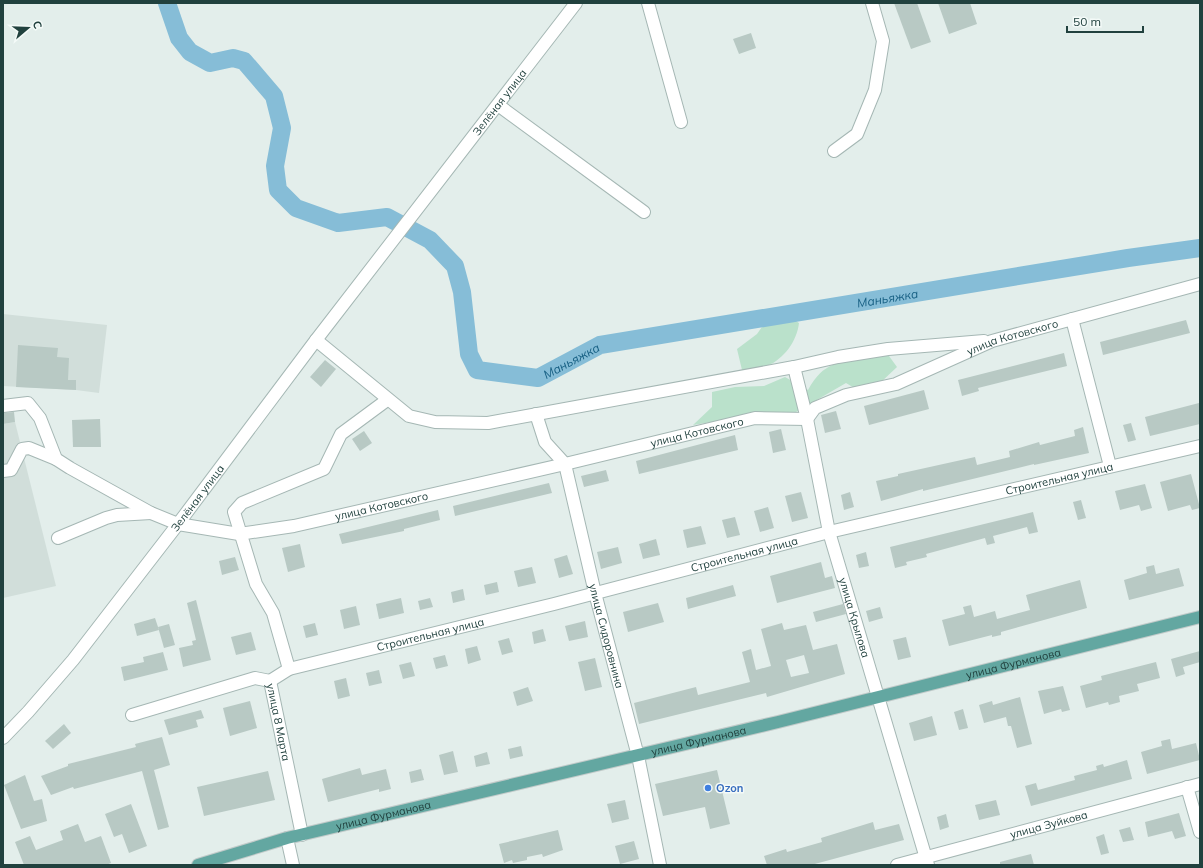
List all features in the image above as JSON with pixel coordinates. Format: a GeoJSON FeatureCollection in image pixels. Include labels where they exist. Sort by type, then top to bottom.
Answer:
{"type":"FeatureCollection","features":[{"type":"Feature","properties":{"kind":"main road","name":"улица Фурманова"},"geometry":{"type":"LineString","coordinates":[[198,865],[287,838],[638,756],[1200,617]]}},
{"type":"Feature","properties":{"kind":"street","name":"Зелёная улица"},"geometry":{"type":"LineString","coordinates":[[3,738],[28,712],[73,660],[178,524],[316,340],[576,3]]}},
{"type":"Feature","properties":{"kind":"street"},"geometry":{"type":"LineString","coordinates":[[648,3],[681,122]]}},
{"type":"Feature","properties":{"kind":"street"},"geometry":{"type":"LineString","coordinates":[[834,151],[857,134],[875,90],[883,41],[872,3]]}},
{"type":"Feature","properties":{"kind":"street"},"geometry":{"type":"LineString","coordinates":[[498,105],[644,212]]}},
{"type":"Feature","properties":{"kind":"street","name":"улица Котовского"},"geometry":{"type":"LineString","coordinates":[[3,471],[11,470],[22,449],[29,448],[56,459],[151,513],[178,524],[239,534],[294,526],[515,474],[565,464],[755,418],[807,419],[815,408],[846,395],[896,384],[992,341],[1200,284]]}},
{"type":"Feature","properties":{"kind":"street"},"geometry":{"type":"LineString","coordinates":[[1072,319],[1110,466]]}},
{"type":"Feature","properties":{"kind":"street"},"geometry":{"type":"LineString","coordinates":[[316,340],[358,372],[387,400],[409,416],[435,422],[488,423],[794,367],[838,356],[888,349],[992,341]]}},
{"type":"Feature","properties":{"kind":"street","name":"улица Крылова"},"geometry":{"type":"LineString","coordinates":[[794,367],[807,419],[829,532],[927,861]]}},
{"type":"Feature","properties":{"kind":"street"},"geometry":{"type":"LineString","coordinates":[[289,669],[273,613],[256,584],[239,534],[234,512],[242,503],[324,469],[341,434],[387,400]]}},
{"type":"Feature","properties":{"kind":"street"},"geometry":{"type":"LineString","coordinates":[[3,406],[28,403],[40,418],[56,459]]}},
{"type":"Feature","properties":{"kind":"street","name":"улица Сидоровнина"},"geometry":{"type":"LineString","coordinates":[[536,414],[545,442],[565,464],[595,593],[638,756],[660,865]]}},
{"type":"Feature","properties":{"kind":"street","name":"Строительная улица"},"geometry":{"type":"LineString","coordinates":[[289,669],[595,593],[829,532],[1200,446]]}},
{"type":"Feature","properties":{"kind":"street"},"geometry":{"type":"LineString","coordinates":[[58,538],[106,518],[117,515],[151,513]]}},
{"type":"Feature","properties":{"kind":"street","name":"улица 8 Марта"},"geometry":{"type":"LineString","coordinates":[[289,669],[270,681],[302,835]]}},
{"type":"Feature","properties":{"kind":"street"},"geometry":{"type":"LineString","coordinates":[[132,715],[255,678],[270,681]]}},
{"type":"Feature","properties":{"kind":"street","name":"улица Зуйкова"},"geometry":{"type":"LineString","coordinates":[[896,865],[927,861],[1200,784]]}},
{"type":"Feature","properties":{"kind":"street"},"geometry":{"type":"LineString","coordinates":[[1187,788],[1200,832]]}},
{"type":"Feature","properties":{"kind":"street"},"geometry":{"type":"LineString","coordinates":[[287,838],[293,865]]}},
{"type":"Feature","properties":{"kind":"shaded area"},"geometry":{"type":"Polygon","coordinates":[[[3,314],[107,325],[99,393],[76,390],[3,386],[3,314]]]}},
{"type":"Feature","properties":{"kind":"shaded area"},"geometry":{"type":"Polygon","coordinates":[[[15,422],[56,586],[3,598],[3,424],[15,422]]]}},
{"type":"Feature","properties":{"kind":"green space"},"geometry":{"type":"Polygon","coordinates":[[[791,318],[799,323],[796,336],[789,349],[779,359],[767,366],[742,370],[737,349],[757,334],[766,321],[791,318]]]}},
{"type":"Feature","properties":{"kind":"green space"},"geometry":{"type":"Polygon","coordinates":[[[867,355],[889,356],[897,367],[879,384],[856,389],[846,383],[796,412],[772,412],[693,425],[712,407],[712,392],[735,387],[764,386],[785,377],[808,390],[814,380],[826,368],[867,355]]]}},
{"type":"Feature","properties":{"kind":"building"},"geometry":{"type":"Polygon","coordinates":[[[894,3],[917,3],[931,42],[911,49],[894,3]]]}},
{"type":"Feature","properties":{"kind":"building"},"geometry":{"type":"Polygon","coordinates":[[[938,3],[970,3],[977,24],[949,34],[938,3]]]}},
{"type":"Feature","properties":{"kind":"building"},"geometry":{"type":"Polygon","coordinates":[[[751,33],[756,48],[739,54],[733,39],[751,33]]]}},
{"type":"Feature","properties":{"kind":"building"},"geometry":{"type":"Polygon","coordinates":[[[1186,320],[1190,333],[1103,355],[1100,342],[1186,320]]]}},
{"type":"Feature","properties":{"kind":"building"},"geometry":{"type":"Polygon","coordinates":[[[18,345],[58,348],[57,357],[69,358],[68,380],[76,380],[76,390],[16,387],[18,345]]]}},
{"type":"Feature","properties":{"kind":"building"},"geometry":{"type":"Polygon","coordinates":[[[1064,353],[1067,366],[978,388],[979,391],[962,396],[958,380],[1064,353]]]}},
{"type":"Feature","properties":{"kind":"building"},"geometry":{"type":"Polygon","coordinates":[[[325,360],[336,369],[321,387],[310,377],[325,360]]]}},
{"type":"Feature","properties":{"kind":"building"},"geometry":{"type":"Polygon","coordinates":[[[924,390],[929,409],[869,425],[864,406],[924,390]]]}},
{"type":"Feature","properties":{"kind":"building"},"geometry":{"type":"Polygon","coordinates":[[[1199,403],[1200,424],[1150,436],[1145,417],[1199,403]]]}},
{"type":"Feature","properties":{"kind":"building"},"geometry":{"type":"Polygon","coordinates":[[[836,411],[841,429],[825,433],[821,415],[836,411]]]}},
{"type":"Feature","properties":{"kind":"building"},"geometry":{"type":"Polygon","coordinates":[[[14,412],[15,422],[3,424],[3,413],[14,412]]]}},
{"type":"Feature","properties":{"kind":"building"},"geometry":{"type":"Polygon","coordinates":[[[100,419],[101,447],[73,447],[72,420],[100,419]]]}},
{"type":"Feature","properties":{"kind":"building"},"geometry":{"type":"Polygon","coordinates":[[[1131,423],[1136,440],[1128,442],[1123,425],[1131,423]]]}},
{"type":"Feature","properties":{"kind":"building"},"geometry":{"type":"Polygon","coordinates":[[[1083,427],[1089,453],[1034,464],[923,491],[923,489],[881,501],[876,481],[898,476],[898,474],[975,457],[977,465],[1010,457],[1009,451],[1039,442],[1040,445],[1075,436],[1074,430],[1083,427]]]}},
{"type":"Feature","properties":{"kind":"building"},"geometry":{"type":"Polygon","coordinates":[[[781,429],[786,450],[773,453],[769,432],[781,429]]]}},
{"type":"Feature","properties":{"kind":"building"},"geometry":{"type":"Polygon","coordinates":[[[364,431],[372,443],[360,451],[352,439],[364,431]]]}},
{"type":"Feature","properties":{"kind":"building"},"geometry":{"type":"Polygon","coordinates":[[[735,435],[738,450],[639,474],[636,461],[735,435]]]}},
{"type":"Feature","properties":{"kind":"building"},"geometry":{"type":"Polygon","coordinates":[[[606,470],[609,481],[584,487],[581,476],[606,470]]]}},
{"type":"Feature","properties":{"kind":"building"},"geometry":{"type":"Polygon","coordinates":[[[1191,474],[1200,508],[1192,510],[1190,505],[1168,511],[1160,482],[1191,474]]]}},
{"type":"Feature","properties":{"kind":"building"},"geometry":{"type":"Polygon","coordinates":[[[549,483],[552,493],[455,516],[453,506],[549,483]]]}},
{"type":"Feature","properties":{"kind":"building"},"geometry":{"type":"Polygon","coordinates":[[[1145,484],[1152,508],[1141,511],[1139,505],[1120,510],[1115,491],[1145,484]]]}},
{"type":"Feature","properties":{"kind":"building"},"geometry":{"type":"Polygon","coordinates":[[[801,492],[808,518],[792,522],[785,496],[801,492]]]}},
{"type":"Feature","properties":{"kind":"building"},"geometry":{"type":"Polygon","coordinates":[[[850,492],[854,507],[844,510],[841,495],[850,492]]]}},
{"type":"Feature","properties":{"kind":"building"},"geometry":{"type":"Polygon","coordinates":[[[1081,500],[1086,518],[1078,520],[1073,502],[1081,500]]]}},
{"type":"Feature","properties":{"kind":"building"},"geometry":{"type":"Polygon","coordinates":[[[768,507],[774,528],[760,532],[754,511],[768,507]]]}},
{"type":"Feature","properties":{"kind":"building"},"geometry":{"type":"Polygon","coordinates":[[[438,510],[440,520],[404,529],[404,531],[342,544],[339,534],[438,510]]]}},
{"type":"Feature","properties":{"kind":"building"},"geometry":{"type":"Polygon","coordinates":[[[1033,512],[1038,532],[1029,534],[1027,527],[993,536],[995,543],[987,545],[985,538],[926,554],[927,557],[906,562],[907,565],[895,568],[890,547],[1033,512]]]}},
{"type":"Feature","properties":{"kind":"building"},"geometry":{"type":"Polygon","coordinates":[[[735,517],[740,535],[727,538],[722,520],[735,517]]]}},
{"type":"Feature","properties":{"kind":"building"},"geometry":{"type":"Polygon","coordinates":[[[701,526],[706,544],[687,548],[683,530],[701,526]]]}},
{"type":"Feature","properties":{"kind":"building"},"geometry":{"type":"Polygon","coordinates":[[[656,539],[660,555],[643,559],[639,544],[656,539]]]}},
{"type":"Feature","properties":{"kind":"building"},"geometry":{"type":"Polygon","coordinates":[[[300,544],[305,567],[288,572],[282,548],[300,544]]]}},
{"type":"Feature","properties":{"kind":"building"},"geometry":{"type":"Polygon","coordinates":[[[618,547],[622,563],[601,569],[597,552],[618,547]]]}},
{"type":"Feature","properties":{"kind":"building"},"geometry":{"type":"Polygon","coordinates":[[[866,552],[869,566],[859,568],[856,555],[866,552]]]}},
{"type":"Feature","properties":{"kind":"building"},"geometry":{"type":"Polygon","coordinates":[[[567,555],[573,574],[559,578],[554,559],[567,555]]]}},
{"type":"Feature","properties":{"kind":"building"},"geometry":{"type":"Polygon","coordinates":[[[235,557],[239,570],[222,575],[219,561],[235,557]]]}},
{"type":"Feature","properties":{"kind":"building"},"geometry":{"type":"Polygon","coordinates":[[[821,562],[825,578],[832,576],[835,588],[777,603],[770,576],[821,562]]]}},
{"type":"Feature","properties":{"kind":"building"},"geometry":{"type":"Polygon","coordinates":[[[1154,565],[1156,574],[1179,568],[1184,586],[1129,600],[1124,580],[1147,573],[1146,567],[1154,565]]]}},
{"type":"Feature","properties":{"kind":"building"},"geometry":{"type":"Polygon","coordinates":[[[532,567],[536,583],[518,587],[514,571],[532,567]]]}},
{"type":"Feature","properties":{"kind":"building"},"geometry":{"type":"Polygon","coordinates":[[[1080,580],[1087,608],[1001,632],[1001,635],[992,637],[992,635],[949,646],[942,620],[965,614],[963,607],[971,605],[974,617],[995,611],[997,619],[1030,610],[1026,595],[1080,580]]]}},
{"type":"Feature","properties":{"kind":"building"},"geometry":{"type":"Polygon","coordinates":[[[497,582],[499,592],[486,595],[484,585],[497,582]]]}},
{"type":"Feature","properties":{"kind":"building"},"geometry":{"type":"Polygon","coordinates":[[[733,585],[736,596],[688,609],[686,598],[733,585]]]}},
{"type":"Feature","properties":{"kind":"building"},"geometry":{"type":"Polygon","coordinates":[[[463,589],[465,600],[453,603],[451,592],[463,589]]]}},
{"type":"Feature","properties":{"kind":"building"},"geometry":{"type":"Polygon","coordinates":[[[401,598],[404,613],[379,619],[376,604],[401,598]]]}},
{"type":"Feature","properties":{"kind":"building"},"geometry":{"type":"Polygon","coordinates":[[[430,598],[433,607],[420,610],[418,601],[430,598]]]}},
{"type":"Feature","properties":{"kind":"building"},"geometry":{"type":"Polygon","coordinates":[[[196,600],[211,660],[183,667],[179,648],[193,645],[192,641],[196,640],[187,603],[196,600]]]}},
{"type":"Feature","properties":{"kind":"building"},"geometry":{"type":"Polygon","coordinates":[[[658,603],[664,622],[628,632],[623,612],[658,603]]]}},
{"type":"Feature","properties":{"kind":"building"},"geometry":{"type":"Polygon","coordinates":[[[843,604],[846,614],[816,622],[813,612],[843,604]]]}},
{"type":"Feature","properties":{"kind":"building"},"geometry":{"type":"Polygon","coordinates":[[[356,606],[360,625],[344,629],[340,610],[356,606]]]}},
{"type":"Feature","properties":{"kind":"building"},"geometry":{"type":"Polygon","coordinates":[[[880,607],[883,618],[869,622],[866,611],[880,607]]]}},
{"type":"Feature","properties":{"kind":"building"},"geometry":{"type":"Polygon","coordinates":[[[155,618],[159,630],[137,636],[134,624],[155,618]]]}},
{"type":"Feature","properties":{"kind":"building"},"geometry":{"type":"Polygon","coordinates":[[[585,621],[588,637],[569,641],[565,626],[585,621]]]}},
{"type":"Feature","properties":{"kind":"building"},"geometry":{"type":"Polygon","coordinates":[[[315,623],[318,635],[306,638],[303,626],[315,623]]]}},
{"type":"Feature","properties":{"kind":"building"},"geometry":{"type":"Polygon","coordinates":[[[782,623],[784,630],[806,625],[813,650],[837,644],[845,674],[767,697],[766,693],[639,724],[634,703],[696,687],[698,695],[750,682],[742,652],[751,649],[756,670],[771,666],[761,629],[782,623]],[[804,655],[786,660],[791,677],[809,673],[804,655]]]}},
{"type":"Feature","properties":{"kind":"building"},"geometry":{"type":"Polygon","coordinates":[[[169,624],[175,645],[164,648],[158,627],[169,624]]]}},
{"type":"Feature","properties":{"kind":"building"},"geometry":{"type":"Polygon","coordinates":[[[543,629],[546,641],[534,644],[532,632],[543,629]]]}},
{"type":"Feature","properties":{"kind":"building"},"geometry":{"type":"Polygon","coordinates":[[[251,632],[256,650],[236,655],[231,637],[251,632]]]}},
{"type":"Feature","properties":{"kind":"building"},"geometry":{"type":"Polygon","coordinates":[[[906,637],[911,657],[898,660],[893,640],[906,637]]]}},
{"type":"Feature","properties":{"kind":"building"},"geometry":{"type":"Polygon","coordinates":[[[509,638],[513,652],[502,655],[498,641],[509,638]]]}},
{"type":"Feature","properties":{"kind":"building"},"geometry":{"type":"Polygon","coordinates":[[[477,646],[481,660],[468,664],[465,649],[477,646]]]}},
{"type":"Feature","properties":{"kind":"building"},"geometry":{"type":"Polygon","coordinates":[[[1200,651],[1200,662],[1183,667],[1185,674],[1176,677],[1171,659],[1200,651]]]}},
{"type":"Feature","properties":{"kind":"building"},"geometry":{"type":"Polygon","coordinates":[[[163,652],[168,670],[124,681],[121,667],[144,662],[143,657],[163,652]]]}},
{"type":"Feature","properties":{"kind":"building"},"geometry":{"type":"Polygon","coordinates":[[[445,655],[448,666],[436,669],[433,658],[445,655]]]}},
{"type":"Feature","properties":{"kind":"building"},"geometry":{"type":"Polygon","coordinates":[[[595,658],[602,687],[585,691],[578,662],[595,658]]]}},
{"type":"Feature","properties":{"kind":"building"},"geometry":{"type":"Polygon","coordinates":[[[411,662],[415,676],[403,679],[399,665],[411,662]]]}},
{"type":"Feature","properties":{"kind":"building"},"geometry":{"type":"Polygon","coordinates":[[[1156,662],[1160,678],[1137,684],[1139,691],[1119,696],[1120,702],[1109,705],[1108,702],[1086,708],[1080,686],[1102,680],[1101,676],[1156,662]]]}},
{"type":"Feature","properties":{"kind":"building"},"geometry":{"type":"Polygon","coordinates":[[[379,670],[382,683],[369,686],[366,673],[379,670]]]}},
{"type":"Feature","properties":{"kind":"building"},"geometry":{"type":"Polygon","coordinates":[[[346,678],[350,696],[338,699],[334,681],[346,678]]]}},
{"type":"Feature","properties":{"kind":"building"},"geometry":{"type":"Polygon","coordinates":[[[1063,686],[1070,710],[1062,712],[1061,709],[1044,714],[1038,691],[1063,686]]]}},
{"type":"Feature","properties":{"kind":"building"},"geometry":{"type":"Polygon","coordinates":[[[528,687],[533,701],[517,706],[513,692],[528,687]]]}},
{"type":"Feature","properties":{"kind":"building"},"geometry":{"type":"Polygon","coordinates":[[[1020,697],[1032,744],[1017,748],[1011,726],[1008,726],[1006,717],[984,723],[979,705],[992,701],[993,705],[1020,697]]]}},
{"type":"Feature","properties":{"kind":"building"},"geometry":{"type":"Polygon","coordinates":[[[250,701],[257,728],[230,736],[223,708],[250,701]]]}},
{"type":"Feature","properties":{"kind":"building"},"geometry":{"type":"Polygon","coordinates":[[[963,709],[968,728],[959,730],[954,712],[963,709]]]}},
{"type":"Feature","properties":{"kind":"building"},"geometry":{"type":"Polygon","coordinates":[[[201,710],[204,718],[196,720],[198,727],[169,735],[164,720],[201,710]]]}},
{"type":"Feature","properties":{"kind":"building"},"geometry":{"type":"Polygon","coordinates":[[[932,716],[937,735],[914,741],[909,723],[932,716]]]}},
{"type":"Feature","properties":{"kind":"building"},"geometry":{"type":"Polygon","coordinates":[[[64,724],[71,733],[53,749],[45,741],[64,724]]]}},
{"type":"Feature","properties":{"kind":"building"},"geometry":{"type":"Polygon","coordinates":[[[162,737],[170,765],[154,770],[169,827],[158,830],[142,771],[74,789],[73,787],[51,795],[41,776],[68,766],[68,764],[136,747],[135,744],[162,737]]]}},
{"type":"Feature","properties":{"kind":"building"},"geometry":{"type":"Polygon","coordinates":[[[1170,739],[1172,749],[1196,743],[1200,760],[1147,774],[1141,752],[1162,746],[1161,741],[1170,739]]]}},
{"type":"Feature","properties":{"kind":"building"},"geometry":{"type":"Polygon","coordinates":[[[521,746],[523,756],[510,759],[508,749],[521,746]]]}},
{"type":"Feature","properties":{"kind":"building"},"geometry":{"type":"Polygon","coordinates":[[[453,751],[458,772],[444,775],[439,755],[453,751]]]}},
{"type":"Feature","properties":{"kind":"building"},"geometry":{"type":"Polygon","coordinates":[[[487,752],[490,764],[476,767],[474,756],[487,752]]]}},
{"type":"Feature","properties":{"kind":"building"},"geometry":{"type":"Polygon","coordinates":[[[1127,760],[1132,779],[1031,806],[1025,786],[1036,783],[1038,790],[1075,780],[1074,776],[1097,770],[1096,766],[1103,764],[1104,767],[1127,760]]]}},
{"type":"Feature","properties":{"kind":"building"},"geometry":{"type":"Polygon","coordinates":[[[360,768],[362,775],[386,769],[391,789],[379,792],[379,789],[328,802],[322,779],[360,768]]]}},
{"type":"Feature","properties":{"kind":"building"},"geometry":{"type":"Polygon","coordinates":[[[421,769],[424,780],[411,783],[409,772],[421,769]]]}},
{"type":"Feature","properties":{"kind":"building"},"geometry":{"type":"Polygon","coordinates":[[[717,770],[730,824],[710,829],[705,807],[663,816],[655,784],[717,770]]]}},
{"type":"Feature","properties":{"kind":"building"},"geometry":{"type":"Polygon","coordinates":[[[268,771],[275,800],[204,816],[197,787],[268,771]]]}},
{"type":"Feature","properties":{"kind":"building"},"geometry":{"type":"Polygon","coordinates":[[[25,775],[34,801],[42,799],[47,821],[21,829],[4,785],[25,775]]]}},
{"type":"Feature","properties":{"kind":"building"},"geometry":{"type":"Polygon","coordinates":[[[625,800],[629,819],[612,823],[607,804],[625,800]]]}},
{"type":"Feature","properties":{"kind":"building"},"geometry":{"type":"Polygon","coordinates":[[[996,800],[1000,815],[979,820],[975,805],[996,800]]]}},
{"type":"Feature","properties":{"kind":"building"},"geometry":{"type":"Polygon","coordinates":[[[131,804],[147,846],[129,853],[122,834],[114,837],[105,814],[131,804]]]}},
{"type":"Feature","properties":{"kind":"building"},"geometry":{"type":"Polygon","coordinates":[[[1179,813],[1186,836],[1175,839],[1172,831],[1148,837],[1145,822],[1179,813]]]}},
{"type":"Feature","properties":{"kind":"building"},"geometry":{"type":"Polygon","coordinates":[[[946,814],[949,827],[940,830],[937,817],[946,814]]]}},
{"type":"Feature","properties":{"kind":"building"},"geometry":{"type":"Polygon","coordinates":[[[873,822],[875,830],[899,824],[904,840],[811,865],[767,865],[764,856],[786,849],[787,852],[822,842],[821,838],[873,822]]]}},
{"type":"Feature","properties":{"kind":"building"},"geometry":{"type":"Polygon","coordinates":[[[78,824],[85,842],[101,836],[111,863],[106,865],[24,865],[15,842],[30,836],[36,850],[63,840],[60,831],[78,824]]]}},
{"type":"Feature","properties":{"kind":"building"},"geometry":{"type":"Polygon","coordinates":[[[1130,827],[1134,840],[1123,842],[1119,830],[1130,827]]]}},
{"type":"Feature","properties":{"kind":"building"},"geometry":{"type":"Polygon","coordinates":[[[558,830],[563,850],[543,857],[542,854],[527,857],[527,860],[513,863],[512,860],[504,863],[499,844],[558,830]]]}},
{"type":"Feature","properties":{"kind":"building"},"geometry":{"type":"Polygon","coordinates":[[[1104,834],[1109,853],[1101,855],[1096,837],[1104,834]]]}},
{"type":"Feature","properties":{"kind":"building"},"geometry":{"type":"Polygon","coordinates":[[[634,841],[639,859],[620,864],[615,846],[634,841]]]}},
{"type":"Feature","properties":{"kind":"building"},"geometry":{"type":"Polygon","coordinates":[[[1031,854],[1034,865],[1000,865],[1000,862],[1031,854]]]}},
{"type":"Feature","properties":{"kind":"waterway","name":"Маньяжка"},"geometry":{"type":"LineString","coordinates":[[167,3],[179,38],[190,52],[210,63],[233,58],[244,61],[274,96],[282,128],[275,166],[278,190],[296,208],[338,223],[387,217],[430,240],[455,266],[462,292],[469,354],[477,370],[538,378],[600,345],[1128,258],[1200,248]]}},
{"type":"Feature","properties":{"kind":"place","name":"Ozon"},"geometry":{"type":"Point","coordinates":[708,788]}}]}
